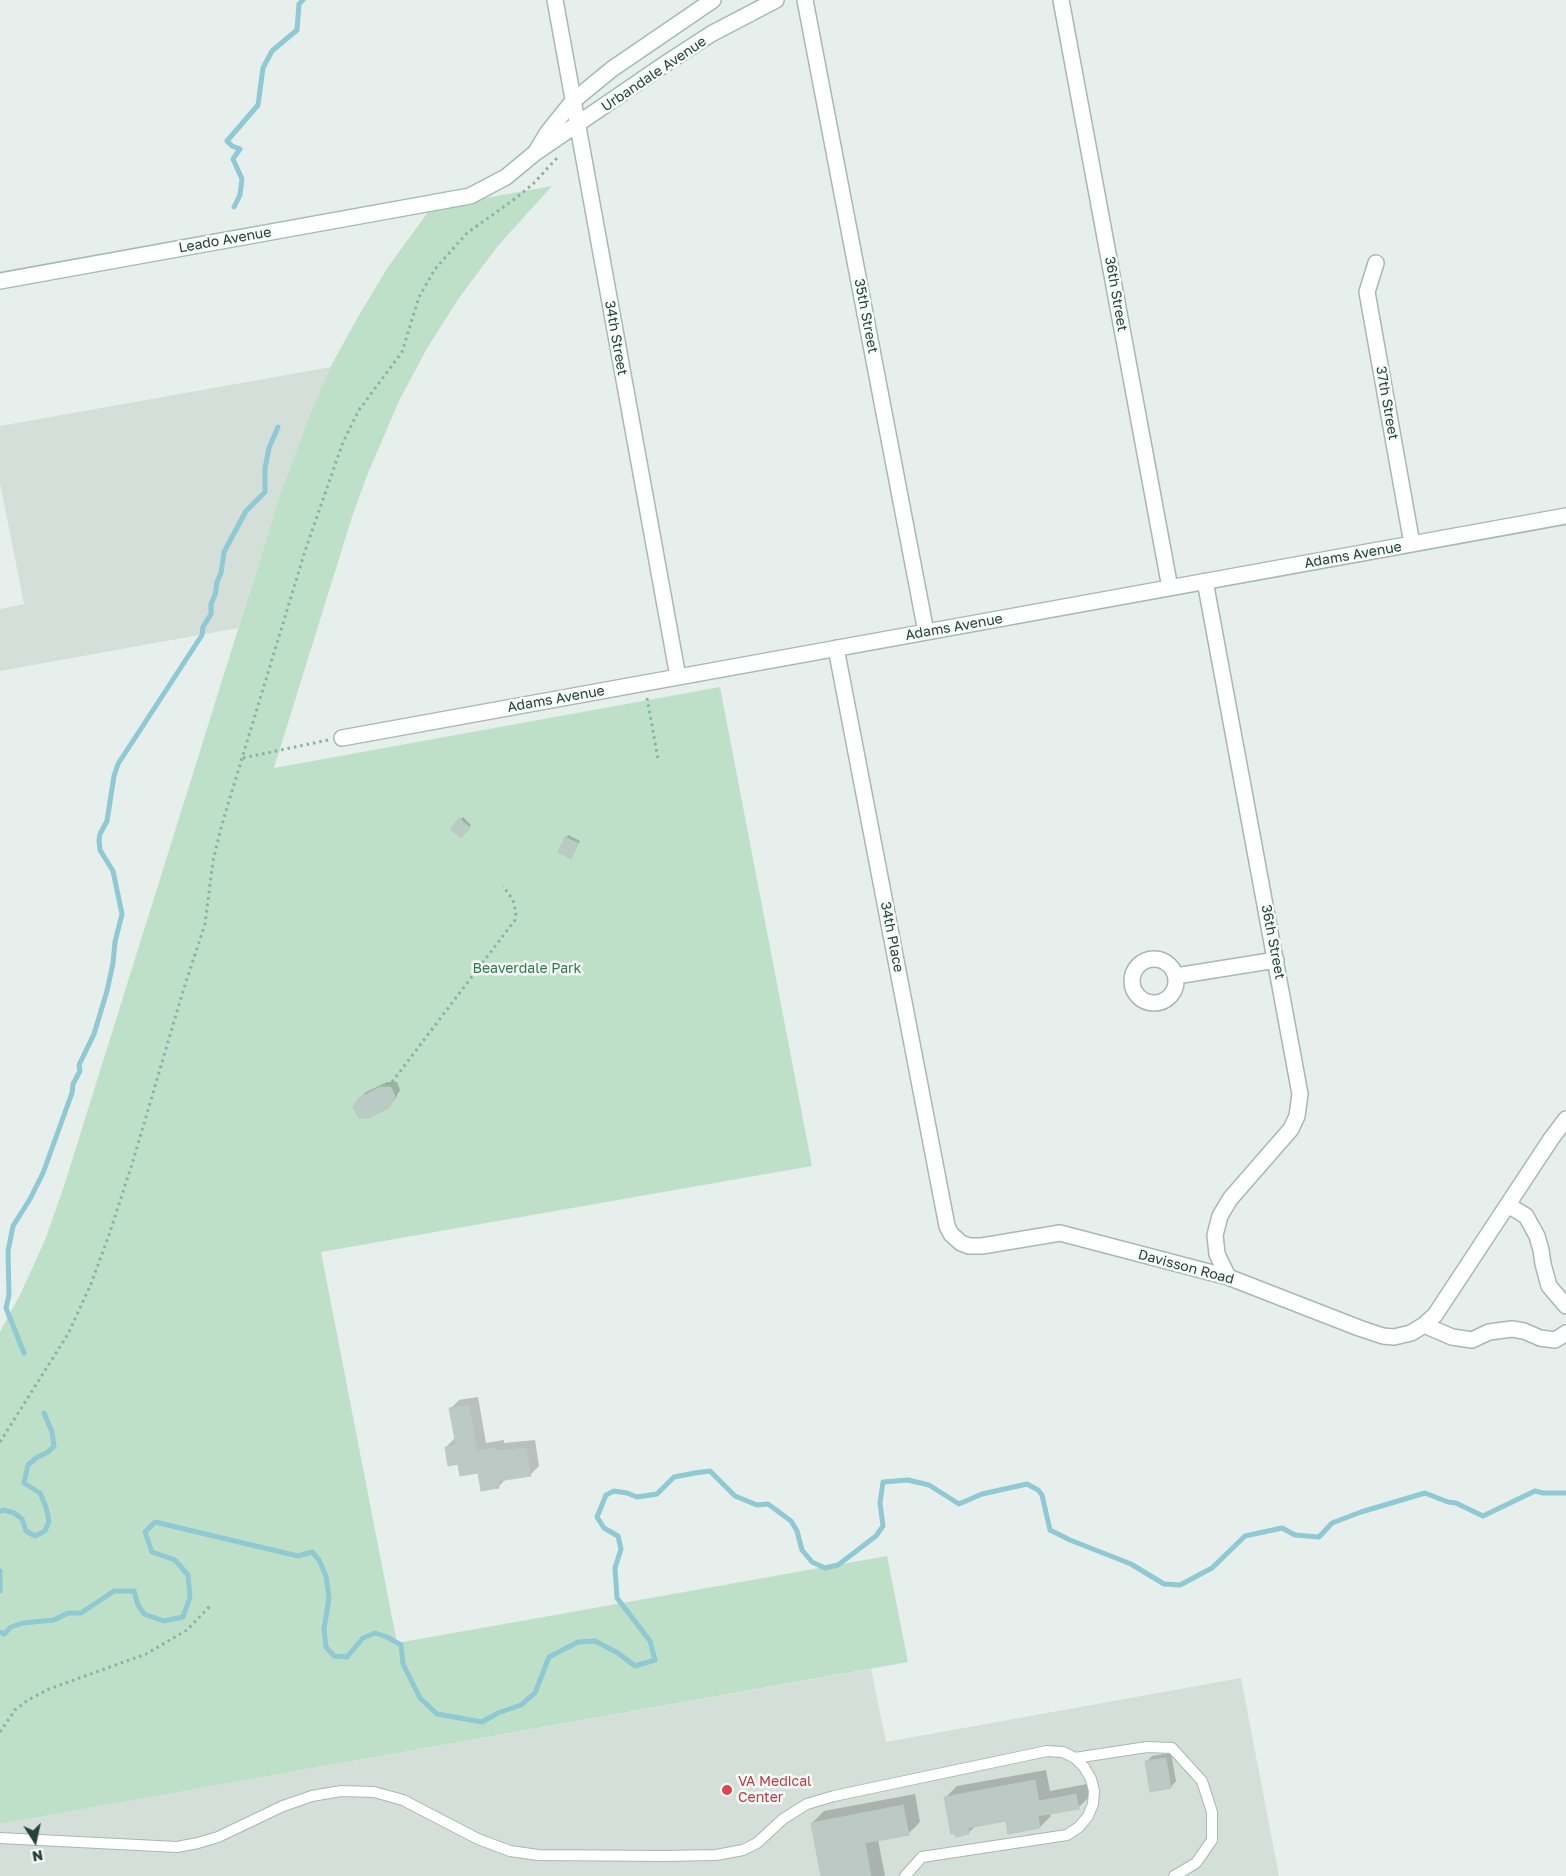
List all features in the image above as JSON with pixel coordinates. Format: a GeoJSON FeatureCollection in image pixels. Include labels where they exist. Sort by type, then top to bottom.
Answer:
{"type":"FeatureCollection","features":[{"type":"Feature","properties":{"kind":"street","name":"34th Street"},"geometry":{"type":"LineString","coordinates":[[555,0],[678,677]]}},
{"type":"Feature","properties":{"kind":"street","name":"Urbandale Avenue"},"geometry":{"type":"LineString","coordinates":[[535,153],[548,132],[574,100],[612,69],[713,0]]}},
{"type":"Feature","properties":{"kind":"street","name":"Urbandale Avenue"},"geometry":{"type":"LineString","coordinates":[[451,200],[470,196],[506,177],[535,153],[675,57],[711,34],[776,0]]}},
{"type":"Feature","properties":{"kind":"street","name":"35th Street"},"geometry":{"type":"LineString","coordinates":[[806,0],[926,632]]}},
{"type":"Feature","properties":{"kind":"street","name":"36th Street"},"geometry":{"type":"LineString","coordinates":[[1061,0],[1170,588]]}},
{"type":"Feature","properties":{"kind":"street","name":"Leado Avenue"},"geometry":{"type":"LineString","coordinates":[[0,281],[451,200]]}},
{"type":"Feature","properties":{"kind":"street","name":"37th Street"},"geometry":{"type":"LineString","coordinates":[[1376,263],[1367,292],[1412,544]]}},
{"type":"Feature","properties":{"kind":"street","name":"Adams Avenue"},"geometry":{"type":"LineString","coordinates":[[342,738],[1566,516]]}},
{"type":"Feature","properties":{"kind":"street","name":"36th Street"},"geometry":{"type":"LineString","coordinates":[[1205,581],[1300,1094],[1297,1116],[1291,1129],[1230,1199],[1220,1216],[1215,1235],[1217,1254],[1228,1276]]}},
{"type":"Feature","properties":{"kind":"street","name":"34th Place"},"geometry":{"type":"LineString","coordinates":[[836,648],[947,1226]]}},
{"type":"Feature","properties":{"kind":"street"},"geometry":{"type":"LineString","coordinates":[[1176,976],[1276,960]]}},
{"type":"Feature","properties":{"kind":"street","name":"Davisson Road"},"geometry":{"type":"LineString","coordinates":[[947,1226],[956,1239],[969,1246],[982,1246],[1060,1233],[1228,1276],[1383,1336],[1394,1337],[1411,1333],[1435,1315],[1566,1119]]}},
{"type":"Feature","properties":{"kind":"street"},"geometry":{"type":"LineString","coordinates":[[1508,1205],[1526,1216],[1538,1236],[1542,1264],[1549,1286],[1566,1306]]}},
{"type":"Feature","properties":{"kind":"street"},"geometry":{"type":"LineString","coordinates":[[1424,1325],[1452,1337],[1472,1340],[1489,1332],[1512,1329],[1524,1331],[1540,1338],[1555,1340],[1566,1333]]}},
{"type":"Feature","properties":{"kind":"lane"},"geometry":{"type":"LineString","coordinates":[[1075,1758],[1147,1747],[1172,1748],[1202,1781],[1212,1812],[1212,1840],[1196,1863],[1174,1876]]}},
{"type":"Feature","properties":{"kind":"lane"},"geometry":{"type":"LineString","coordinates":[[0,1838],[177,1846],[198,1843],[218,1837],[283,1806],[312,1796],[341,1791],[374,1792],[402,1800],[478,1839],[510,1851],[538,1855],[716,1855],[743,1850],[758,1843],[783,1819],[807,1804],[834,1796],[1046,1751],[1063,1752],[1075,1758],[1084,1767],[1091,1779],[1094,1791],[1091,1810],[1080,1828],[1066,1835],[1054,1838],[922,1857],[905,1876]]}},
{"type":"Feature","properties":{"kind":"path"},"geometry":{"type":"LineString","coordinates":[[0,1442],[68,1334],[91,1284],[109,1235],[205,924],[213,861],[243,758],[305,551],[343,442],[359,410],[402,352],[418,297],[435,269],[467,233],[516,198],[554,162]]}},
{"type":"Feature","properties":{"kind":"path"},"geometry":{"type":"LineString","coordinates":[[644,683],[658,758]]}},
{"type":"Feature","properties":{"kind":"path"},"geometry":{"type":"LineString","coordinates":[[243,758],[342,738]]}},
{"type":"Feature","properties":{"kind":"path"},"geometry":{"type":"LineString","coordinates":[[392,1082],[515,920],[516,913],[513,900],[503,886]]}},
{"type":"Feature","properties":{"kind":"path"},"geometry":{"type":"LineString","coordinates":[[0,1732],[15,1710],[28,1700],[49,1689],[146,1654],[187,1630],[210,1606]]}},
{"type":"Feature","properties":{"kind":"shaded area"},"geometry":{"type":"Polygon","coordinates":[[[331,367],[312,409],[280,495],[238,628],[0,671],[0,609],[24,604],[0,483],[0,426],[331,367]]]}},
{"type":"Feature","properties":{"kind":"shaded area","name":"VA Medical Center"},"geometry":{"type":"Polygon","coordinates":[[[871,1669],[886,1742],[1241,1678],[1279,1876],[0,1876],[0,1824],[871,1669]]]}},
{"type":"Feature","properties":{"kind":"green space","name":"Beaverdale Park"},"geometry":{"type":"Polygon","coordinates":[[[552,186],[497,247],[459,298],[426,350],[399,401],[368,473],[352,517],[274,768],[720,687],[812,1166],[321,1252],[397,1643],[887,1556],[908,1662],[0,1824],[0,1332],[21,1293],[45,1240],[64,1186],[280,495],[312,409],[332,364],[388,267],[431,208],[552,186]]]}},
{"type":"Feature","properties":{"kind":"building"},"geometry":{"type":"Polygon","coordinates":[[[459,818],[470,828],[461,838],[450,829],[459,818]]]}},
{"type":"Feature","properties":{"kind":"building"},"geometry":{"type":"Polygon","coordinates":[[[565,837],[578,843],[571,859],[558,852],[565,837]]]}},
{"type":"Feature","properties":{"kind":"building"},"geometry":{"type":"Polygon","coordinates":[[[380,1087],[391,1087],[395,1096],[390,1107],[369,1118],[359,1118],[353,1107],[359,1098],[380,1087]]]}},
{"type":"Feature","properties":{"kind":"building"},"geometry":{"type":"Polygon","coordinates":[[[469,1405],[477,1451],[495,1448],[496,1451],[526,1448],[531,1476],[498,1481],[499,1488],[481,1491],[478,1473],[460,1476],[458,1464],[448,1466],[445,1447],[456,1445],[449,1408],[469,1405]]]}},
{"type":"Feature","properties":{"kind":"building"},"geometry":{"type":"Polygon","coordinates":[[[1166,1758],[1171,1788],[1150,1792],[1145,1761],[1166,1758]]]}},
{"type":"Feature","properties":{"kind":"building"},"geometry":{"type":"Polygon","coordinates":[[[1035,1780],[1039,1801],[1076,1794],[1079,1809],[1038,1816],[1040,1828],[1008,1834],[1006,1821],[968,1828],[969,1834],[956,1837],[955,1834],[951,1834],[944,1797],[1035,1780]]]}},
{"type":"Feature","properties":{"kind":"building"},"geometry":{"type":"Polygon","coordinates":[[[903,1805],[909,1835],[865,1843],[871,1876],[821,1876],[811,1823],[903,1805]]]}},
{"type":"Feature","properties":{"kind":"waterway"},"geometry":{"type":"LineString","coordinates":[[234,207],[240,195],[242,179],[233,159],[240,149],[232,146],[227,141],[258,105],[263,68],[272,51],[297,30],[299,4],[303,0]]}},
{"type":"Feature","properties":{"kind":"waterway"},"geometry":{"type":"LineString","coordinates":[[24,1353],[6,1308],[9,1295],[8,1251],[13,1226],[43,1173],[72,1093],[73,1084],[80,1071],[79,1065],[94,1034],[107,991],[115,942],[122,914],[113,871],[100,850],[99,840],[107,821],[114,776],[118,764],[202,635],[203,627],[211,614],[211,604],[221,573],[224,552],[246,511],[265,492],[265,468],[269,448],[278,427]]}},
{"type":"Feature","properties":{"kind":"waterway"},"geometry":{"type":"LineString","coordinates":[[0,1511],[4,1510],[14,1513],[22,1519],[26,1531],[35,1536],[45,1531],[49,1521],[40,1493],[24,1483],[28,1465],[54,1446],[52,1432],[44,1413]]}},
{"type":"Feature","properties":{"kind":"waterway"},"geometry":{"type":"LineString","coordinates":[[0,1632],[4,1634],[11,1627],[23,1623],[54,1620],[68,1613],[81,1613],[114,1591],[134,1591],[138,1605],[144,1614],[164,1621],[183,1617],[190,1597],[188,1575],[175,1560],[152,1552],[145,1532],[155,1522],[298,1556],[312,1552],[319,1560],[326,1576],[329,1598],[324,1629],[326,1647],[334,1656],[347,1657],[363,1638],[375,1633],[387,1637],[401,1645],[403,1664],[420,1698],[437,1714],[482,1722],[498,1713],[521,1705],[535,1693],[549,1657],[578,1642],[595,1641],[618,1653],[635,1666],[655,1660],[650,1641],[617,1598],[615,1568],[621,1549],[618,1536],[604,1528],[597,1517],[606,1495],[614,1491],[637,1497],[657,1494],[674,1477],[710,1471],[735,1496],[757,1505],[768,1504],[791,1521],[797,1531],[802,1550],[812,1562],[825,1568],[838,1565],[876,1536],[883,1526],[880,1503],[883,1482],[908,1480],[929,1485],[959,1504],[982,1494],[1027,1484],[1038,1490],[1042,1495],[1050,1530],[1131,1564],[1164,1584],[1180,1585],[1212,1568],[1245,1536],[1282,1528],[1295,1535],[1319,1537],[1332,1523],[1361,1512],[1425,1493],[1448,1502],[1456,1503],[1483,1516],[1535,1491],[1566,1493]]}},
{"type":"Feature","properties":{"kind":"waterway"},"geometry":{"type":"LineString","coordinates":[[0,1571],[0,1591]]}},
{"type":"Feature","properties":{"kind":"place","name":"VA Medical Center"},"geometry":{"type":"Point","coordinates":[727,1790]}}]}
